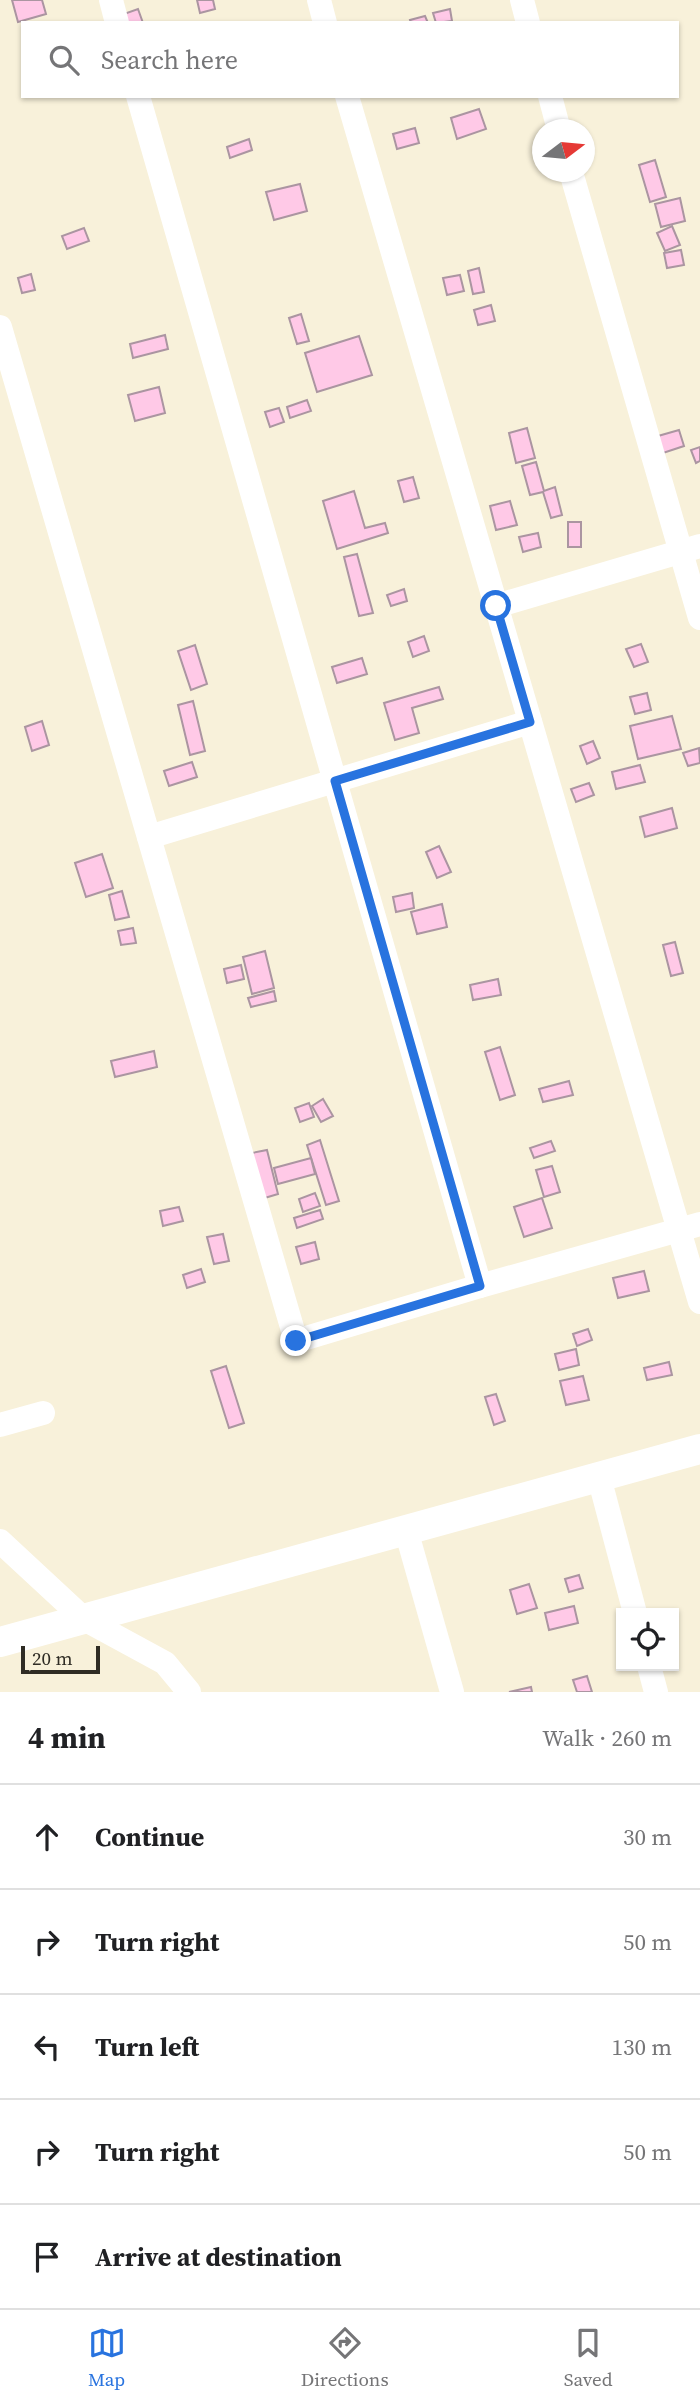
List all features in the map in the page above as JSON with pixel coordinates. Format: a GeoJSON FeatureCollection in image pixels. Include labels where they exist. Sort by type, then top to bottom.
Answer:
{"type":"FeatureCollection","features":[{"type":"Feature","properties":{"kind":"street"},"geometry":{"type":"LineString","coordinates":[[111,0],[116,21]]}},
{"type":"Feature","properties":{"kind":"street"},"geometry":{"type":"LineString","coordinates":[[319,0],[325,21]]}},
{"type":"Feature","properties":{"kind":"street"},"geometry":{"type":"LineString","coordinates":[[522,0],[527,21]]}},
{"type":"Feature","properties":{"kind":"street"},"geometry":{"type":"LineString","coordinates":[[139,98],[480,1286]]}},
{"type":"Feature","properties":{"kind":"street"},"geometry":{"type":"LineString","coordinates":[[348,98],[530,722],[690,1227],[700,1302]]}},
{"type":"Feature","properties":{"kind":"street"},"geometry":{"type":"LineString","coordinates":[[551,98],[556,119]]}},
{"type":"Feature","properties":{"kind":"street"},"geometry":{"type":"LineString","coordinates":[[574,182],[690,549],[700,618]]}},
{"type":"Feature","properties":{"kind":"street"},"geometry":{"type":"LineString","coordinates":[[0,327],[296,1341],[690,1227]]}},
{"type":"Feature","properties":{"kind":"street"},"geometry":{"type":"LineString","coordinates":[[496,606],[690,549]]}},
{"type":"Feature","properties":{"kind":"street"},"geometry":{"type":"LineString","coordinates":[[149,837],[530,722]]}},
{"type":"Feature","properties":{"kind":"street"},"geometry":{"type":"LineString","coordinates":[[0,1425],[43,1413]]}},
{"type":"Feature","properties":{"kind":"street"},"geometry":{"type":"LineString","coordinates":[[0,1642],[700,1449]]}},
{"type":"Feature","properties":{"kind":"street"},"geometry":{"type":"LineString","coordinates":[[599,1477],[634,1608]]}},
{"type":"Feature","properties":{"kind":"street"},"geometry":{"type":"LineString","coordinates":[[407,1530],[452,1692]]}},
{"type":"Feature","properties":{"kind":"street"},"geometry":{"type":"LineString","coordinates":[[0,1541],[84,1619],[165,1663],[189,1692]]}},
{"type":"Feature","properties":{"kind":"street"},"geometry":{"type":"LineString","coordinates":[[650,1671],[656,1692]]}},
{"type":"Feature","properties":{"kind":"building"},"geometry":{"type":"Polygon","coordinates":[[[12,0],[42,0],[46,14],[18,22],[12,0]]]}},
{"type":"Feature","properties":{"kind":"building"},"geometry":{"type":"Polygon","coordinates":[[[197,0],[213,0],[215,9],[200,13],[197,0]]]}},
{"type":"Feature","properties":{"kind":"building"},"geometry":{"type":"Polygon","coordinates":[[[138,9],[142,21],[124,21],[121,15],[138,9]]]}},
{"type":"Feature","properties":{"kind":"building"},"geometry":{"type":"Polygon","coordinates":[[[450,9],[452,21],[435,21],[433,13],[450,9]]]}},
{"type":"Feature","properties":{"kind":"building"},"geometry":{"type":"Polygon","coordinates":[[[425,16],[427,21],[410,21],[425,16]]]}},
{"type":"Feature","properties":{"kind":"building"},"geometry":{"type":"Polygon","coordinates":[[[479,109],[486,129],[457,139],[451,118],[479,109]]]}},
{"type":"Feature","properties":{"kind":"building"},"geometry":{"type":"Polygon","coordinates":[[[415,128],[419,143],[397,149],[393,134],[415,128]]]}},
{"type":"Feature","properties":{"kind":"building"},"geometry":{"type":"Polygon","coordinates":[[[249,139],[252,150],[230,158],[227,147],[249,139]]]}},
{"type":"Feature","properties":{"kind":"building"},"geometry":{"type":"Polygon","coordinates":[[[655,160],[666,197],[650,202],[639,165],[655,160]]]}},
{"type":"Feature","properties":{"kind":"building"},"geometry":{"type":"Polygon","coordinates":[[[300,184],[307,211],[274,220],[266,192],[300,184]]]}},
{"type":"Feature","properties":{"kind":"building"},"geometry":{"type":"Polygon","coordinates":[[[680,198],[685,221],[661,227],[655,204],[680,198]]]}},
{"type":"Feature","properties":{"kind":"building"},"geometry":{"type":"Polygon","coordinates":[[[672,226],[680,245],[665,251],[657,233],[672,226]]]}},
{"type":"Feature","properties":{"kind":"building"},"geometry":{"type":"Polygon","coordinates":[[[84,228],[89,241],[67,249],[62,236],[84,228]]]}},
{"type":"Feature","properties":{"kind":"building"},"geometry":{"type":"Polygon","coordinates":[[[681,250],[684,265],[667,268],[664,253],[681,250]]]}},
{"type":"Feature","properties":{"kind":"building"},"geometry":{"type":"Polygon","coordinates":[[[479,268],[484,292],[473,294],[468,271],[479,268]]]}},
{"type":"Feature","properties":{"kind":"building"},"geometry":{"type":"Polygon","coordinates":[[[31,274],[35,290],[22,293],[18,278],[31,274]]]}},
{"type":"Feature","properties":{"kind":"building"},"geometry":{"type":"Polygon","coordinates":[[[460,275],[464,291],[447,295],[443,278],[460,275]]]}},
{"type":"Feature","properties":{"kind":"building"},"geometry":{"type":"Polygon","coordinates":[[[491,305],[495,321],[478,325],[474,310],[491,305]]]}},
{"type":"Feature","properties":{"kind":"building"},"geometry":{"type":"Polygon","coordinates":[[[301,314],[309,341],[297,344],[289,318],[301,314]]]}},
{"type":"Feature","properties":{"kind":"building"},"geometry":{"type":"Polygon","coordinates":[[[165,335],[168,349],[133,358],[130,344],[165,335]]]}},
{"type":"Feature","properties":{"kind":"building"},"geometry":{"type":"Polygon","coordinates":[[[359,336],[372,375],[317,392],[305,353],[359,336]]]}},
{"type":"Feature","properties":{"kind":"building"},"geometry":{"type":"Polygon","coordinates":[[[159,387],[165,413],[135,421],[128,395],[159,387]]]}},
{"type":"Feature","properties":{"kind":"building"},"geometry":{"type":"Polygon","coordinates":[[[307,400],[311,411],[290,418],[287,407],[307,400]]]}},
{"type":"Feature","properties":{"kind":"building"},"geometry":{"type":"Polygon","coordinates":[[[279,408],[284,422],[270,427],[265,412],[279,408]]]}},
{"type":"Feature","properties":{"kind":"building"},"geometry":{"type":"Polygon","coordinates":[[[527,428],[535,458],[516,463],[509,433],[527,428]]]}},
{"type":"Feature","properties":{"kind":"building"},"geometry":{"type":"Polygon","coordinates":[[[679,430],[684,446],[663,453],[658,436],[679,430]]]}},
{"type":"Feature","properties":{"kind":"building"},"geometry":{"type":"Polygon","coordinates":[[[700,447],[700,461],[696,463],[691,450],[700,447]]]}},
{"type":"Feature","properties":{"kind":"building"},"geometry":{"type":"Polygon","coordinates":[[[536,462],[544,491],[555,487],[562,515],[551,518],[543,492],[530,495],[522,466],[536,462]]]}},
{"type":"Feature","properties":{"kind":"building"},"geometry":{"type":"Polygon","coordinates":[[[413,477],[419,498],[404,502],[398,481],[413,477]]]}},
{"type":"Feature","properties":{"kind":"building"},"geometry":{"type":"Polygon","coordinates":[[[354,491],[365,528],[385,523],[388,533],[337,549],[323,501],[354,491]]]}},
{"type":"Feature","properties":{"kind":"building"},"geometry":{"type":"Polygon","coordinates":[[[510,501],[517,525],[496,530],[490,506],[510,501]]]}},
{"type":"Feature","properties":{"kind":"building"},"geometry":{"type":"Polygon","coordinates":[[[568,522],[581,522],[581,547],[568,547],[568,522]]]}},
{"type":"Feature","properties":{"kind":"building"},"geometry":{"type":"Polygon","coordinates":[[[538,533],[541,547],[523,552],[519,537],[538,533]]]}},
{"type":"Feature","properties":{"kind":"building"},"geometry":{"type":"Polygon","coordinates":[[[357,554],[373,613],[359,616],[344,557],[357,554]]]}},
{"type":"Feature","properties":{"kind":"building"},"geometry":{"type":"Polygon","coordinates":[[[404,589],[407,601],[391,606],[387,595],[404,589]]]}},
{"type":"Feature","properties":{"kind":"building"},"geometry":{"type":"Polygon","coordinates":[[[424,636],[429,651],[413,657],[408,642],[424,636]]]}},
{"type":"Feature","properties":{"kind":"building"},"geometry":{"type":"Polygon","coordinates":[[[641,644],[648,662],[634,667],[626,649],[641,644]]]}},
{"type":"Feature","properties":{"kind":"building"},"geometry":{"type":"Polygon","coordinates":[[[195,645],[207,684],[191,690],[178,651],[195,645]]]}},
{"type":"Feature","properties":{"kind":"building"},"geometry":{"type":"Polygon","coordinates":[[[362,658],[367,674],[337,683],[332,667],[362,658]]]}},
{"type":"Feature","properties":{"kind":"building"},"geometry":{"type":"Polygon","coordinates":[[[439,687],[443,699],[412,708],[419,733],[395,740],[384,703],[439,687]]]}},
{"type":"Feature","properties":{"kind":"building"},"geometry":{"type":"Polygon","coordinates":[[[647,693],[651,710],[635,714],[630,697],[647,693]]]}},
{"type":"Feature","properties":{"kind":"building"},"geometry":{"type":"Polygon","coordinates":[[[193,701],[205,751],[190,755],[178,705],[193,701]]]}},
{"type":"Feature","properties":{"kind":"building"},"geometry":{"type":"Polygon","coordinates":[[[672,716],[681,749],[638,759],[630,726],[672,716]]]}},
{"type":"Feature","properties":{"kind":"building"},"geometry":{"type":"Polygon","coordinates":[[[42,721],[49,745],[32,751],[25,727],[42,721]]]}},
{"type":"Feature","properties":{"kind":"building"},"geometry":{"type":"Polygon","coordinates":[[[593,741],[600,758],[587,764],[580,746],[593,741]]]}},
{"type":"Feature","properties":{"kind":"building"},"geometry":{"type":"Polygon","coordinates":[[[699,748],[700,763],[688,766],[683,753],[699,748]]]}},
{"type":"Feature","properties":{"kind":"building"},"geometry":{"type":"Polygon","coordinates":[[[192,762],[197,777],[169,786],[164,771],[192,762]]]}},
{"type":"Feature","properties":{"kind":"building"},"geometry":{"type":"Polygon","coordinates":[[[640,765],[645,782],[616,789],[612,772],[640,765]]]}},
{"type":"Feature","properties":{"kind":"building"},"geometry":{"type":"Polygon","coordinates":[[[589,783],[594,795],[576,802],[571,789],[589,783]]]}},
{"type":"Feature","properties":{"kind":"building"},"geometry":{"type":"Polygon","coordinates":[[[672,808],[677,828],[645,837],[640,817],[672,808]]]}},
{"type":"Feature","properties":{"kind":"building"},"geometry":{"type":"Polygon","coordinates":[[[439,846],[451,872],[437,878],[426,852],[439,846]]]}},
{"type":"Feature","properties":{"kind":"building"},"geometry":{"type":"Polygon","coordinates":[[[102,854],[113,888],[86,897],[75,863],[102,854]]]}},
{"type":"Feature","properties":{"kind":"building"},"geometry":{"type":"Polygon","coordinates":[[[122,891],[129,917],[115,920],[109,895],[122,891]]]}},
{"type":"Feature","properties":{"kind":"building"},"geometry":{"type":"Polygon","coordinates":[[[412,893],[414,908],[396,912],[393,897],[412,893]]]}},
{"type":"Feature","properties":{"kind":"building"},"geometry":{"type":"Polygon","coordinates":[[[442,904],[447,927],[417,934],[411,912],[442,904]]]}},
{"type":"Feature","properties":{"kind":"building"},"geometry":{"type":"Polygon","coordinates":[[[133,928],[136,943],[121,945],[118,931],[133,928]]]}},
{"type":"Feature","properties":{"kind":"building"},"geometry":{"type":"Polygon","coordinates":[[[675,942],[683,973],[671,976],[663,945],[675,942]]]}},
{"type":"Feature","properties":{"kind":"building"},"geometry":{"type":"Polygon","coordinates":[[[265,951],[274,988],[252,994],[243,957],[265,951]]]}},
{"type":"Feature","properties":{"kind":"building"},"geometry":{"type":"Polygon","coordinates":[[[241,965],[244,979],[227,983],[224,969],[241,965]]]}},
{"type":"Feature","properties":{"kind":"building"},"geometry":{"type":"Polygon","coordinates":[[[498,979],[501,995],[473,1000],[470,985],[498,979]]]}},
{"type":"Feature","properties":{"kind":"building"},"geometry":{"type":"Polygon","coordinates":[[[274,991],[276,1001],[251,1007],[248,998],[274,991]]]}},
{"type":"Feature","properties":{"kind":"building"},"geometry":{"type":"Polygon","coordinates":[[[500,1047],[515,1095],[500,1100],[485,1052],[500,1047]]]}},
{"type":"Feature","properties":{"kind":"building"},"geometry":{"type":"Polygon","coordinates":[[[154,1051],[157,1067],[115,1077],[111,1061],[154,1051]]]}},
{"type":"Feature","properties":{"kind":"building"},"geometry":{"type":"Polygon","coordinates":[[[569,1081],[573,1095],[543,1102],[539,1089],[569,1081]]]}},
{"type":"Feature","properties":{"kind":"building"},"geometry":{"type":"Polygon","coordinates":[[[323,1099],[333,1116],[321,1122],[312,1106],[323,1099]]]}},
{"type":"Feature","properties":{"kind":"building"},"geometry":{"type":"Polygon","coordinates":[[[309,1103],[314,1117],[300,1122],[295,1108],[309,1103]]]}},
{"type":"Feature","properties":{"kind":"building"},"geometry":{"type":"Polygon","coordinates":[[[320,1140],[339,1201],[326,1205],[307,1145],[320,1140]]]}},
{"type":"Feature","properties":{"kind":"building"},"geometry":{"type":"Polygon","coordinates":[[[551,1141],[555,1151],[534,1158],[530,1148],[551,1141]]]}},
{"type":"Feature","properties":{"kind":"building"},"geometry":{"type":"Polygon","coordinates":[[[267,1150],[278,1194],[258,1200],[247,1154],[267,1150]]]}},
{"type":"Feature","properties":{"kind":"building"},"geometry":{"type":"Polygon","coordinates":[[[311,1158],[315,1174],[278,1184],[274,1168],[311,1158]]]}},
{"type":"Feature","properties":{"kind":"building"},"geometry":{"type":"Polygon","coordinates":[[[552,1166],[560,1192],[544,1197],[536,1170],[552,1166]]]}},
{"type":"Feature","properties":{"kind":"building"},"geometry":{"type":"Polygon","coordinates":[[[315,1193],[320,1206],[303,1212],[299,1199],[315,1193]]]}},
{"type":"Feature","properties":{"kind":"building"},"geometry":{"type":"Polygon","coordinates":[[[542,1198],[552,1228],[524,1237],[514,1207],[542,1198]]]}},
{"type":"Feature","properties":{"kind":"building"},"geometry":{"type":"Polygon","coordinates":[[[179,1207],[183,1221],[163,1226],[160,1211],[179,1207]]]}},
{"type":"Feature","properties":{"kind":"building"},"geometry":{"type":"Polygon","coordinates":[[[320,1210],[323,1219],[297,1228],[294,1218],[320,1210]]]}},
{"type":"Feature","properties":{"kind":"building"},"geometry":{"type":"Polygon","coordinates":[[[223,1234],[229,1261],[214,1264],[207,1237],[223,1234]]]}},
{"type":"Feature","properties":{"kind":"building"},"geometry":{"type":"Polygon","coordinates":[[[315,1242],[319,1259],[301,1264],[296,1247],[315,1242]]]}},
{"type":"Feature","properties":{"kind":"building"},"geometry":{"type":"Polygon","coordinates":[[[201,1269],[205,1282],[187,1288],[183,1275],[201,1269]]]}},
{"type":"Feature","properties":{"kind":"building"},"geometry":{"type":"Polygon","coordinates":[[[644,1271],[649,1291],[618,1298],[613,1278],[644,1271]]]}},
{"type":"Feature","properties":{"kind":"building"},"geometry":{"type":"Polygon","coordinates":[[[588,1329],[592,1340],[577,1346],[573,1334],[588,1329]]]}},
{"type":"Feature","properties":{"kind":"building"},"geometry":{"type":"Polygon","coordinates":[[[576,1349],[579,1365],[559,1370],[555,1354],[576,1349]]]}},
{"type":"Feature","properties":{"kind":"building"},"geometry":{"type":"Polygon","coordinates":[[[669,1362],[672,1375],[647,1380],[644,1368],[669,1362]]]}},
{"type":"Feature","properties":{"kind":"building"},"geometry":{"type":"Polygon","coordinates":[[[226,1366],[244,1423],[229,1428],[211,1371],[226,1366]]]}},
{"type":"Feature","properties":{"kind":"building"},"geometry":{"type":"Polygon","coordinates":[[[583,1376],[589,1400],[566,1405],[560,1381],[583,1376]]]}},
{"type":"Feature","properties":{"kind":"building"},"geometry":{"type":"Polygon","coordinates":[[[496,1394],[505,1421],[494,1425],[485,1397],[496,1394]]]}},
{"type":"Feature","properties":{"kind":"building"},"geometry":{"type":"Polygon","coordinates":[[[579,1575],[583,1588],[569,1592],[565,1579],[579,1575]]]}},
{"type":"Feature","properties":{"kind":"building"},"geometry":{"type":"Polygon","coordinates":[[[529,1584],[537,1608],[517,1614],[510,1590],[529,1584]]]}},
{"type":"Feature","properties":{"kind":"building"},"geometry":{"type":"Polygon","coordinates":[[[574,1606],[578,1623],[549,1630],[545,1613],[574,1606]]]}},
{"type":"Feature","properties":{"kind":"building"},"geometry":{"type":"Polygon","coordinates":[[[587,1676],[592,1692],[577,1692],[573,1680],[587,1676]]]}},
{"type":"Feature","properties":{"kind":"building"},"geometry":{"type":"Polygon","coordinates":[[[531,1687],[532,1692],[509,1692],[531,1687]]]}},
{"type":"Feature","properties":{"kind":"route"},"geometry":{"type":"LineString","coordinates":[[296,1341],[480,1286],[335,781],[530,722],[496,606]]}}]}
